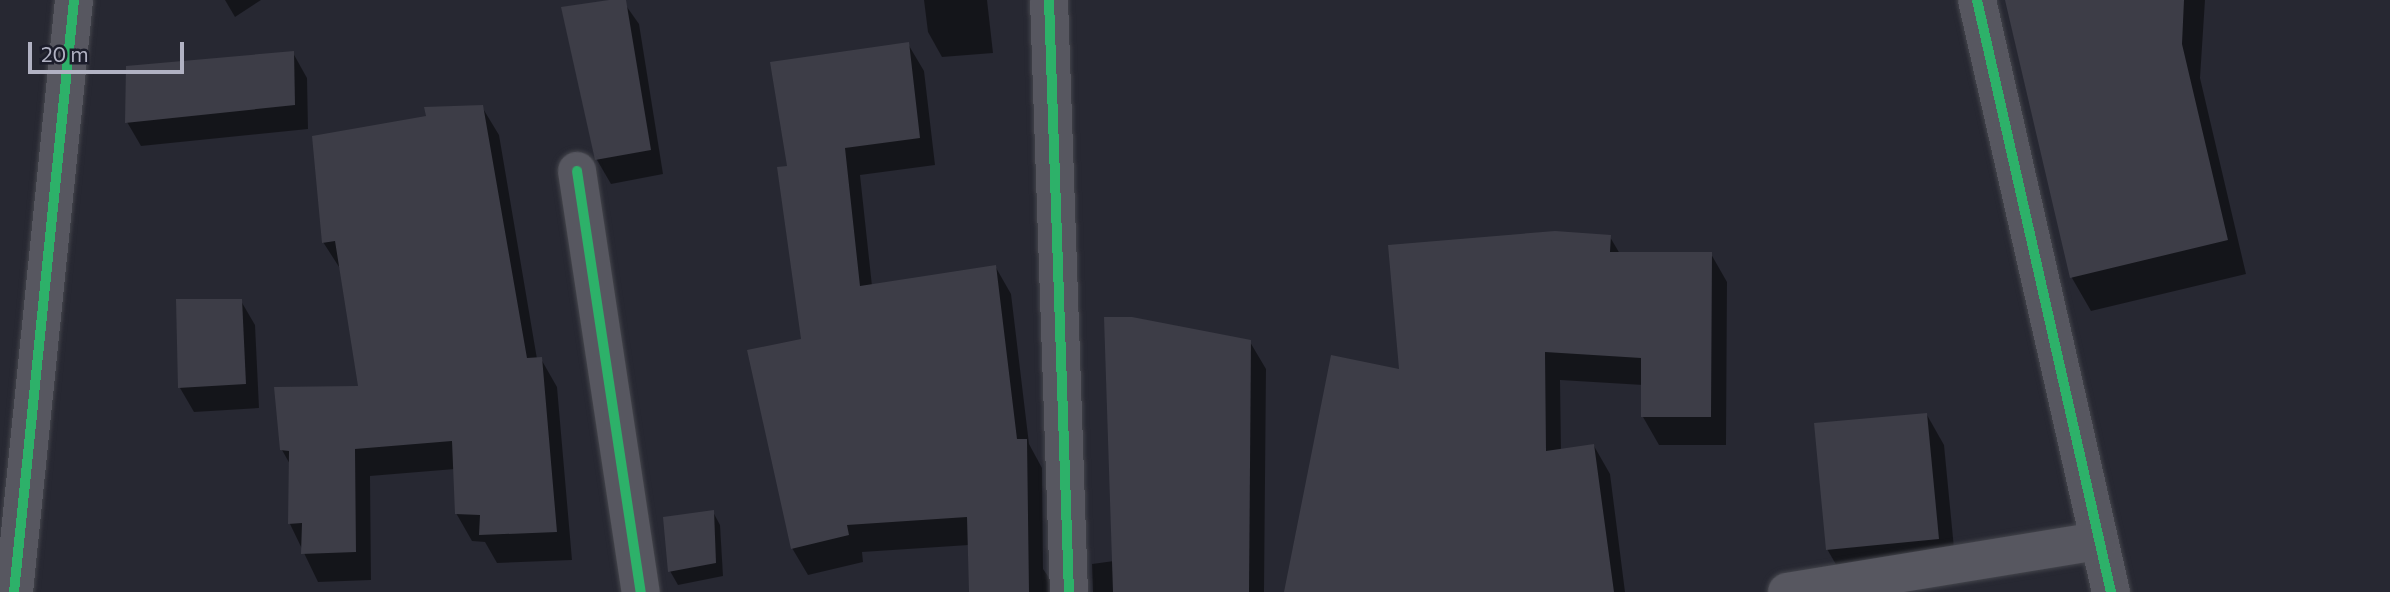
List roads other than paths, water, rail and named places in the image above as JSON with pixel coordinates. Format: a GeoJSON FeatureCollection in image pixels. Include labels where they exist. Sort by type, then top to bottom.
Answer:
{"type":"FeatureCollection","features":[{"type":"Feature","properties":{"kind":"street"},"geometry":{"type":"LineString","coordinates":[[14,592],[74,0]]}},
{"type":"Feature","properties":{"kind":"street"},"geometry":{"type":"LineString","coordinates":[[1049,0],[1069,592]]}},
{"type":"Feature","properties":{"kind":"street"},"geometry":{"type":"LineString","coordinates":[[1977,0],[2111,592]]}},
{"type":"Feature","properties":{"kind":"street"},"geometry":{"type":"LineString","coordinates":[[577,171],[640,592]]}},
{"type":"Feature","properties":{"kind":"street"},"geometry":{"type":"LineString","coordinates":[[1787,592],[2099,541]]}}]}
